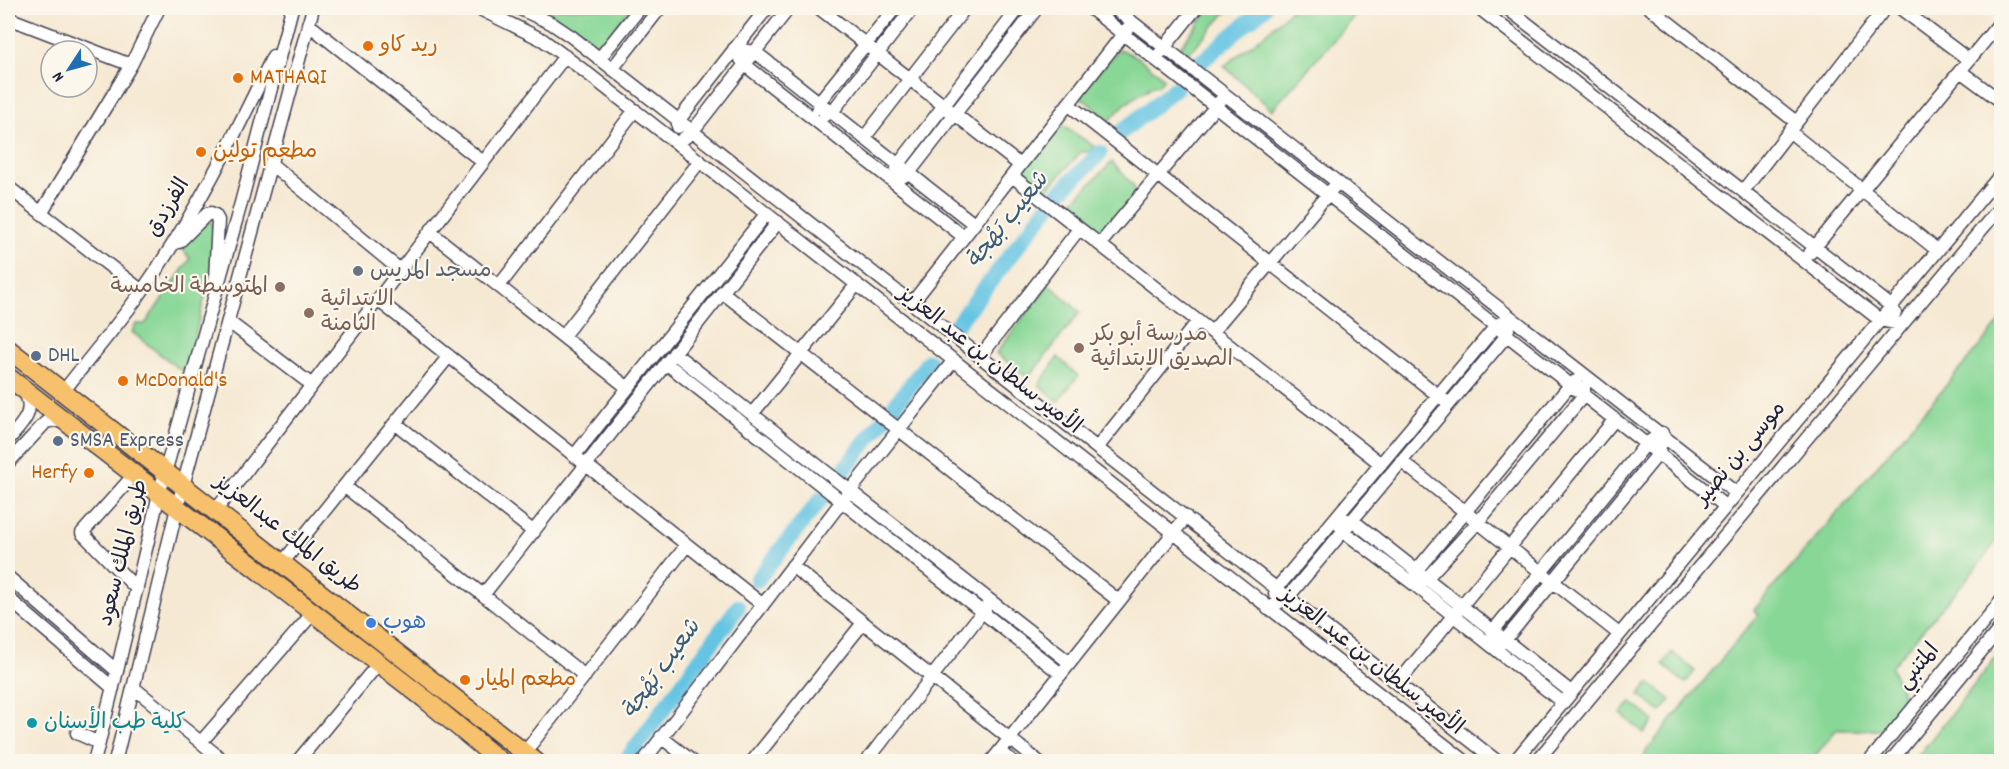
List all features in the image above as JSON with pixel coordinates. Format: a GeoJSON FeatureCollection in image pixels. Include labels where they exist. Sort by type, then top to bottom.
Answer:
{"type":"FeatureCollection","features":[{"type":"Feature","properties":{"kind":"highway","name":"طريق الملك عبدالعزيز"},"geometry":{"type":"LineString","coordinates":[[8,348],[531,757]]}},
{"type":"Feature","properties":{"kind":"highway","name":"طريق الملك عبدالعزيز"},"geometry":{"type":"LineString","coordinates":[[15,382],[501,762]]}},
{"type":"Feature","properties":{"kind":"street"},"geometry":{"type":"LineString","coordinates":[[42,213],[131,65],[159,8]]}},
{"type":"Feature","properties":{"kind":"street","name":"طريق الملك سعود"},"geometry":{"type":"LineString","coordinates":[[94,762],[159,494],[292,8]]}},
{"type":"Feature","properties":{"kind":"street","name":"طريق الملك سعود"},"geometry":{"type":"LineString","coordinates":[[115,762],[177,508],[313,8]]}},
{"type":"Feature","properties":{"kind":"street","name":"الأمير سلطان بن عبد العزيز"},"geometry":{"type":"LineString","coordinates":[[478,8],[543,40],[565,56],[1466,762]]}},
{"type":"Feature","properties":{"kind":"street","name":"الأمير سلطان بن عبد العزيز"},"geometry":{"type":"LineString","coordinates":[[518,8],[551,23],[612,69],[1498,762]]}},
{"type":"Feature","properties":{"kind":"street"},"geometry":{"type":"LineString","coordinates":[[599,59],[640,8]]}},
{"type":"Feature","properties":{"kind":"street"},"geometry":{"type":"LineString","coordinates":[[612,69],[660,8]]}},
{"type":"Feature","properties":{"kind":"street"},"geometry":{"type":"LineString","coordinates":[[678,143],[678,121],[767,8]]}},
{"type":"Feature","properties":{"kind":"street"},"geometry":{"type":"LineString","coordinates":[[678,143],[692,132],[789,8]]}},
{"type":"Feature","properties":{"kind":"street"},"geometry":{"type":"LineString","coordinates":[[819,8],[1020,165]]}},
{"type":"Feature","properties":{"kind":"street"},"geometry":{"type":"LineString","coordinates":[[815,120],[819,102],[895,8]]}},
{"type":"Feature","properties":{"kind":"street"},"geometry":{"type":"LineString","coordinates":[[815,120],[832,112],[913,8]]}},
{"type":"Feature","properties":{"kind":"street"},"geometry":{"type":"LineString","coordinates":[[864,138],[965,8]]}},
{"type":"Feature","properties":{"kind":"street"},"geometry":{"type":"LineString","coordinates":[[894,183],[898,165],[1019,8]]}},
{"type":"Feature","properties":{"kind":"street"},"geometry":{"type":"LineString","coordinates":[[894,183],[909,173],[1037,8]]}},
{"type":"Feature","properties":{"kind":"street"},"geometry":{"type":"LineString","coordinates":[[1090,8],[1725,506]]}},
{"type":"Feature","properties":{"kind":"street"},"geometry":{"type":"LineString","coordinates":[[1156,59],[1196,8]]}},
{"type":"Feature","properties":{"kind":"street"},"geometry":{"type":"LineString","coordinates":[[1479,8],[1880,320],[1902,324]]}},
{"type":"Feature","properties":{"kind":"street"},"geometry":{"type":"LineString","coordinates":[[1507,8],[1891,306],[1902,324]]}},
{"type":"Feature","properties":{"kind":"street"},"geometry":{"type":"LineString","coordinates":[[1650,8],[1792,127],[1862,190],[1937,250]]}},
{"type":"Feature","properties":{"kind":"street"},"geometry":{"type":"LineString","coordinates":[[1743,191],[1884,8]]}},
{"type":"Feature","properties":{"kind":"street"},"geometry":{"type":"LineString","coordinates":[[1900,8],[1969,60]]}},
{"type":"Feature","properties":{"kind":"street"},"geometry":{"type":"LineString","coordinates":[[912,303],[1124,34],[1125,13]]}},
{"type":"Feature","properties":{"kind":"street"},"geometry":{"type":"LineString","coordinates":[[1125,13],[1165,47],[1736,493]]}},
{"type":"Feature","properties":{"kind":"street"},"geometry":{"type":"LineString","coordinates":[[8,18],[131,65]]}},
{"type":"Feature","properties":{"kind":"street"},"geometry":{"type":"LineString","coordinates":[[1804,261],[2001,20]]}},
{"type":"Feature","properties":{"kind":"street"},"geometry":{"type":"LineString","coordinates":[[308,24],[483,162]]}},
{"type":"Feature","properties":{"kind":"street","name":"الفرزدق"},"geometry":{"type":"LineString","coordinates":[[63,392],[141,291],[191,213],[228,148],[285,31]]}},
{"type":"Feature","properties":{"kind":"street"},"geometry":{"type":"LineString","coordinates":[[734,49],[755,52],[974,224]]}},
{"type":"Feature","properties":{"kind":"street"},"geometry":{"type":"LineString","coordinates":[[734,49],[745,65],[964,237]]}},
{"type":"Feature","properties":{"kind":"street"},"geometry":{"type":"LineString","coordinates":[[216,510],[565,56]]}},
{"type":"Feature","properties":{"kind":"street"},"geometry":{"type":"LineString","coordinates":[[1960,71],[2001,102]]}},
{"type":"Feature","properties":{"kind":"street"},"geometry":{"type":"LineString","coordinates":[[1100,244],[1226,94]]}},
{"type":"Feature","properties":{"kind":"street"},"geometry":{"type":"LineString","coordinates":[[1068,104],[1449,404]]}},
{"type":"Feature","properties":{"kind":"street"},"geometry":{"type":"LineString","coordinates":[[499,286],[635,110]]}},
{"type":"Feature","properties":{"kind":"street"},"geometry":{"type":"LineString","coordinates":[[562,336],[700,161]]}},
{"type":"Feature","properties":{"kind":"street"},"geometry":{"type":"LineString","coordinates":[[271,164],[400,270]]}},
{"type":"Feature","properties":{"kind":"street","name":"موسى بن نصير"},"geometry":{"type":"LineString","coordinates":[[1514,762],[2001,172]]}},
{"type":"Feature","properties":{"kind":"street"},"geometry":{"type":"LineString","coordinates":[[1012,176],[1381,464]]}},
{"type":"Feature","properties":{"kind":"street"},"geometry":{"type":"LineString","coordinates":[[1212,332],[1338,182]]}},
{"type":"Feature","properties":{"kind":"street"},"geometry":{"type":"LineString","coordinates":[[8,187],[141,291]]}},
{"type":"Feature","properties":{"kind":"street"},"geometry":{"type":"LineString","coordinates":[[240,203],[259,207]]}},
{"type":"Feature","properties":{"kind":"street","name":"موسى بن نصير"},"geometry":{"type":"LineString","coordinates":[[1536,762],[2001,205]]}},
{"type":"Feature","properties":{"kind":"street"},"geometry":{"type":"LineString","coordinates":[[574,456],[767,213]]}},
{"type":"Feature","properties":{"kind":"street"},"geometry":{"type":"LineString","coordinates":[[165,255],[207,214],[215,215],[218,220],[215,296]]}},
{"type":"Feature","properties":{"kind":"street"},"geometry":{"type":"LineString","coordinates":[[483,595],[778,222]]}},
{"type":"Feature","properties":{"kind":"street"},"geometry":{"type":"LineString","coordinates":[[981,357],[1079,228]]}},
{"type":"Feature","properties":{"kind":"street"},"geometry":{"type":"LineString","coordinates":[[430,232],[628,388]]}},
{"type":"Feature","properties":{"kind":"street"},"geometry":{"type":"LineString","coordinates":[[752,414],[857,284]]}},
{"type":"Feature","properties":{"kind":"street"},"geometry":{"type":"LineString","coordinates":[[722,292],[1119,601]]}},
{"type":"Feature","properties":{"kind":"street"},"geometry":{"type":"LineString","coordinates":[[378,300],[763,604]]}},
{"type":"Feature","properties":{"kind":"street"},"geometry":{"type":"LineString","coordinates":[[1268,609],[1277,588],[1496,326],[1510,317]]}},
{"type":"Feature","properties":{"kind":"street"},"geometry":{"type":"LineString","coordinates":[[1268,609],[1288,597],[1507,335],[1510,317]]}},
{"type":"Feature","properties":{"kind":"street"},"geometry":{"type":"LineString","coordinates":[[1097,448],[1198,321]]}},
{"type":"Feature","properties":{"kind":"street"},"geometry":{"type":"LineString","coordinates":[[229,322],[312,385]]}},
{"type":"Feature","properties":{"kind":"street"},"geometry":{"type":"LineString","coordinates":[[283,562],[449,356]]}},
{"type":"Feature","properties":{"kind":"street"},"geometry":{"type":"LineString","coordinates":[[670,358],[752,414],[1070,663]]}},
{"type":"Feature","properties":{"kind":"street"},"geometry":{"type":"LineString","coordinates":[[670,358],[842,501],[1061,674]]}},
{"type":"Feature","properties":{"kind":"street"},"geometry":{"type":"LineString","coordinates":[[643,762],[850,491],[895,427],[954,360]]}},
{"type":"Feature","properties":{"kind":"street"},"geometry":{"type":"LineString","coordinates":[[1419,578],[1465,512],[1571,384],[1586,375]]}},
{"type":"Feature","properties":{"kind":"street"},"geometry":{"type":"LineString","coordinates":[[1419,578],[1478,522],[1584,395],[1586,375]]}},
{"type":"Feature","properties":{"kind":"street"},"geometry":{"type":"LineString","coordinates":[[8,440],[26,420],[30,408],[28,398],[15,382]]}},
{"type":"Feature","properties":{"kind":"street"},"geometry":{"type":"LineString","coordinates":[[1398,683],[1615,419]]}},
{"type":"Feature","properties":{"kind":"street"},"geometry":{"type":"LineString","coordinates":[[8,463],[46,422],[55,420],[66,423]]}},
{"type":"Feature","properties":{"kind":"street"},"geometry":{"type":"LineString","coordinates":[[395,423],[534,532]]}},
{"type":"Feature","properties":{"kind":"street"},"geometry":{"type":"LineString","coordinates":[[1492,647],[1493,631],[1646,444],[1662,433]]}},
{"type":"Feature","properties":{"kind":"street"},"geometry":{"type":"LineString","coordinates":[[1492,647],[1505,640],[1659,453],[1662,433]]}},
{"type":"Feature","properties":{"kind":"street"},"geometry":{"type":"LineString","coordinates":[[1401,461],[1619,634]]}},
{"type":"Feature","properties":{"kind":"street"},"geometry":{"type":"LineString","coordinates":[[134,475],[82,532],[136,589]]}},
{"type":"Feature","properties":{"kind":"street"},"geometry":{"type":"LineString","coordinates":[[344,486],[585,676]]}},
{"type":"Feature","properties":{"kind":"street"},"geometry":{"type":"LineString","coordinates":[[991,762],[1186,517]]}},
{"type":"Feature","properties":{"kind":"street"},"geometry":{"type":"LineString","coordinates":[[1336,519],[1352,520],[1419,578],[1452,616],[1492,647],[1567,697]]}},
{"type":"Feature","properties":{"kind":"street"},"geometry":{"type":"LineString","coordinates":[[1336,519],[1343,531],[1462,606],[1505,640],[1567,697]]}},
{"type":"Feature","properties":{"kind":"street"},"geometry":{"type":"LineString","coordinates":[[531,757],[585,676],[687,545]]}},
{"type":"Feature","properties":{"kind":"street"},"geometry":{"type":"LineString","coordinates":[[792,566],[1039,762]]}},
{"type":"Feature","properties":{"kind":"street"},"geometry":{"type":"LineString","coordinates":[[8,577],[117,671]]}},
{"type":"Feature","properties":{"kind":"street"},"geometry":{"type":"LineString","coordinates":[[8,598],[113,688]]}},
{"type":"Feature","properties":{"kind":"street","name":"المتنبي"},"geometry":{"type":"LineString","coordinates":[[1869,762],[2001,600]]}},
{"type":"Feature","properties":{"kind":"street"},"geometry":{"type":"LineString","coordinates":[[866,762],[990,601]]}},
{"type":"Feature","properties":{"kind":"street"},"geometry":{"type":"LineString","coordinates":[[201,742],[313,613]]}},
{"type":"Feature","properties":{"kind":"street"},"geometry":{"type":"LineString","coordinates":[[752,762],[863,622]]}},
{"type":"Feature","properties":{"kind":"street","name":"المتنبي"},"geometry":{"type":"LineString","coordinates":[[1890,762],[2001,626]]}},
{"type":"Feature","properties":{"kind":"street"},"geometry":{"type":"LineString","coordinates":[[297,762],[378,664]]}},
{"type":"Feature","properties":{"kind":"street"},"geometry":{"type":"LineString","coordinates":[[134,688],[225,762]]}},
{"type":"Feature","properties":{"kind":"street"},"geometry":{"type":"LineString","coordinates":[[77,733],[99,743]]}},
{"type":"Feature","properties":{"kind":"street"},"geometry":{"type":"LineString","coordinates":[[661,737],[693,762]]}},
{"type":"Feature","properties":{"kind":"street"},"geometry":{"type":"LineString","coordinates":[[1000,751],[1013,762]]}},
{"type":"Feature","properties":{"kind":"green space"},"geometry":{"type":"Polygon","coordinates":[[[545,8],[631,8],[600,45],[595,47],[550,18],[545,8]]]}},
{"type":"Feature","properties":{"kind":"green space"},"geometry":{"type":"Polygon","coordinates":[[[1210,8],[1230,8],[1188,54],[1180,47],[1210,8]]]}},
{"type":"Feature","properties":{"kind":"green space"},"geometry":{"type":"Polygon","coordinates":[[[1293,8],[1362,8],[1272,110],[1224,66],[1264,35],[1293,8]]]}},
{"type":"Feature","properties":{"kind":"green space"},"geometry":{"type":"Polygon","coordinates":[[[1120,49],[1139,58],[1164,78],[1158,86],[1154,85],[1125,104],[1109,121],[1081,97],[1090,79],[1120,49]]]}},
{"type":"Feature","properties":{"kind":"green space"},"geometry":{"type":"Polygon","coordinates":[[[1057,122],[1094,146],[1089,152],[1081,152],[1044,193],[1023,177],[1021,170],[1057,122]]]}},
{"type":"Feature","properties":{"kind":"green space"},"geometry":{"type":"Polygon","coordinates":[[[1112,162],[1134,186],[1135,195],[1102,235],[1097,237],[1061,206],[1074,200],[1112,162]]]}},
{"type":"Feature","properties":{"kind":"green space"},"geometry":{"type":"Polygon","coordinates":[[[212,222],[214,236],[210,274],[185,371],[179,369],[132,332],[136,324],[145,324],[190,259],[182,248],[202,223],[212,222]]]}},
{"type":"Feature","properties":{"kind":"green space"},"geometry":{"type":"Polygon","coordinates":[[[1049,284],[1080,312],[1028,378],[996,353],[1049,284]]]}},
{"type":"Feature","properties":{"kind":"green space"},"geometry":{"type":"Polygon","coordinates":[[[2001,321],[2001,535],[1977,567],[1891,667],[1906,702],[1884,730],[1836,730],[1811,761],[1643,761],[1646,751],[1758,615],[1754,610],[2001,321]]]}},
{"type":"Feature","properties":{"kind":"green space"},"geometry":{"type":"Polygon","coordinates":[[[1058,357],[1078,376],[1058,401],[1039,385],[1058,357]]]}},
{"type":"Feature","properties":{"kind":"green space"},"geometry":{"type":"Polygon","coordinates":[[[2001,651],[2001,761],[1914,761],[2001,651]]]}},
{"type":"Feature","properties":{"kind":"green space"},"geometry":{"type":"Polygon","coordinates":[[[1672,652],[1695,671],[1685,683],[1663,665],[1672,652]]]}},
{"type":"Feature","properties":{"kind":"green space"},"geometry":{"type":"Polygon","coordinates":[[[1649,683],[1671,700],[1661,712],[1639,695],[1649,683]]]}},
{"type":"Feature","properties":{"kind":"green space"},"geometry":{"type":"Polygon","coordinates":[[[1631,702],[1654,721],[1644,733],[1621,714],[1631,702]]]}},
{"type":"Feature","properties":{"kind":"waterway","name":"شعيب بَهْجة"},"geometry":{"type":"LineString","coordinates":[[1201,62],[1264,8]]}},
{"type":"Feature","properties":{"kind":"waterway","name":"شعيب بَهْجة"},"geometry":{"type":"LineString","coordinates":[[1120,133],[1176,88]]}},
{"type":"Feature","properties":{"kind":"waterway","name":"شعيب بَهْجة"},"geometry":{"type":"LineString","coordinates":[[957,324],[1058,194],[1100,153]]}},
{"type":"Feature","properties":{"kind":"waterway","name":"شعيب بَهْجة"},"geometry":{"type":"LineString","coordinates":[[841,474],[929,361]]}},
{"type":"Feature","properties":{"kind":"waterway","name":"شعيب بَهْجة"},"geometry":{"type":"LineString","coordinates":[[757,580],[821,499]]}},
{"type":"Feature","properties":{"kind":"waterway","name":"شعيب بَهْجة"},"geometry":{"type":"LineString","coordinates":[[625,762],[738,607]]}},
{"type":"Feature","properties":{"kind":"place","name":"ريد كاو"},"geometry":{"type":"Point","coordinates":[368,46]}},
{"type":"Feature","properties":{"kind":"place","name":"MATHAQI"},"geometry":{"type":"Point","coordinates":[238,78]}},
{"type":"Feature","properties":{"kind":"place","name":"مطعم تولين"},"geometry":{"type":"Point","coordinates":[201,152]}},
{"type":"Feature","properties":{"kind":"place","name":"مسجد المريس"},"geometry":{"type":"Point","coordinates":[358,271]}},
{"type":"Feature","properties":{"kind":"place","name":"المتوسطة الخامسة"},"geometry":{"type":"Point","coordinates":[280,287]}},
{"type":"Feature","properties":{"kind":"place","name":"الابتدائية الثامنة"},"geometry":{"type":"Point","coordinates":[309,313]}},
{"type":"Feature","properties":{"kind":"place","name":"مدرسة أبو بكر الصديق الابتدائية"},"geometry":{"type":"Point","coordinates":[1079,348]}},
{"type":"Feature","properties":{"kind":"place","name":"DHL"},"geometry":{"type":"Point","coordinates":[36,356]}},
{"type":"Feature","properties":{"kind":"place","name":"McDonald's"},"geometry":{"type":"Point","coordinates":[123,381]}},
{"type":"Feature","properties":{"kind":"place","name":"SMSA Express"},"geometry":{"type":"Point","coordinates":[58,441]}},
{"type":"Feature","properties":{"kind":"place","name":"Herfy"},"geometry":{"type":"Point","coordinates":[89,473]}},
{"type":"Feature","properties":{"kind":"place","name":"هوب"},"geometry":{"type":"Point","coordinates":[371,623]}},
{"type":"Feature","properties":{"kind":"place","name":"مطعم الميار"},"geometry":{"type":"Point","coordinates":[465,680]}},
{"type":"Feature","properties":{"kind":"place","name":"كلية طب الأسنان"},"geometry":{"type":"Point","coordinates":[32,723]}}]}
